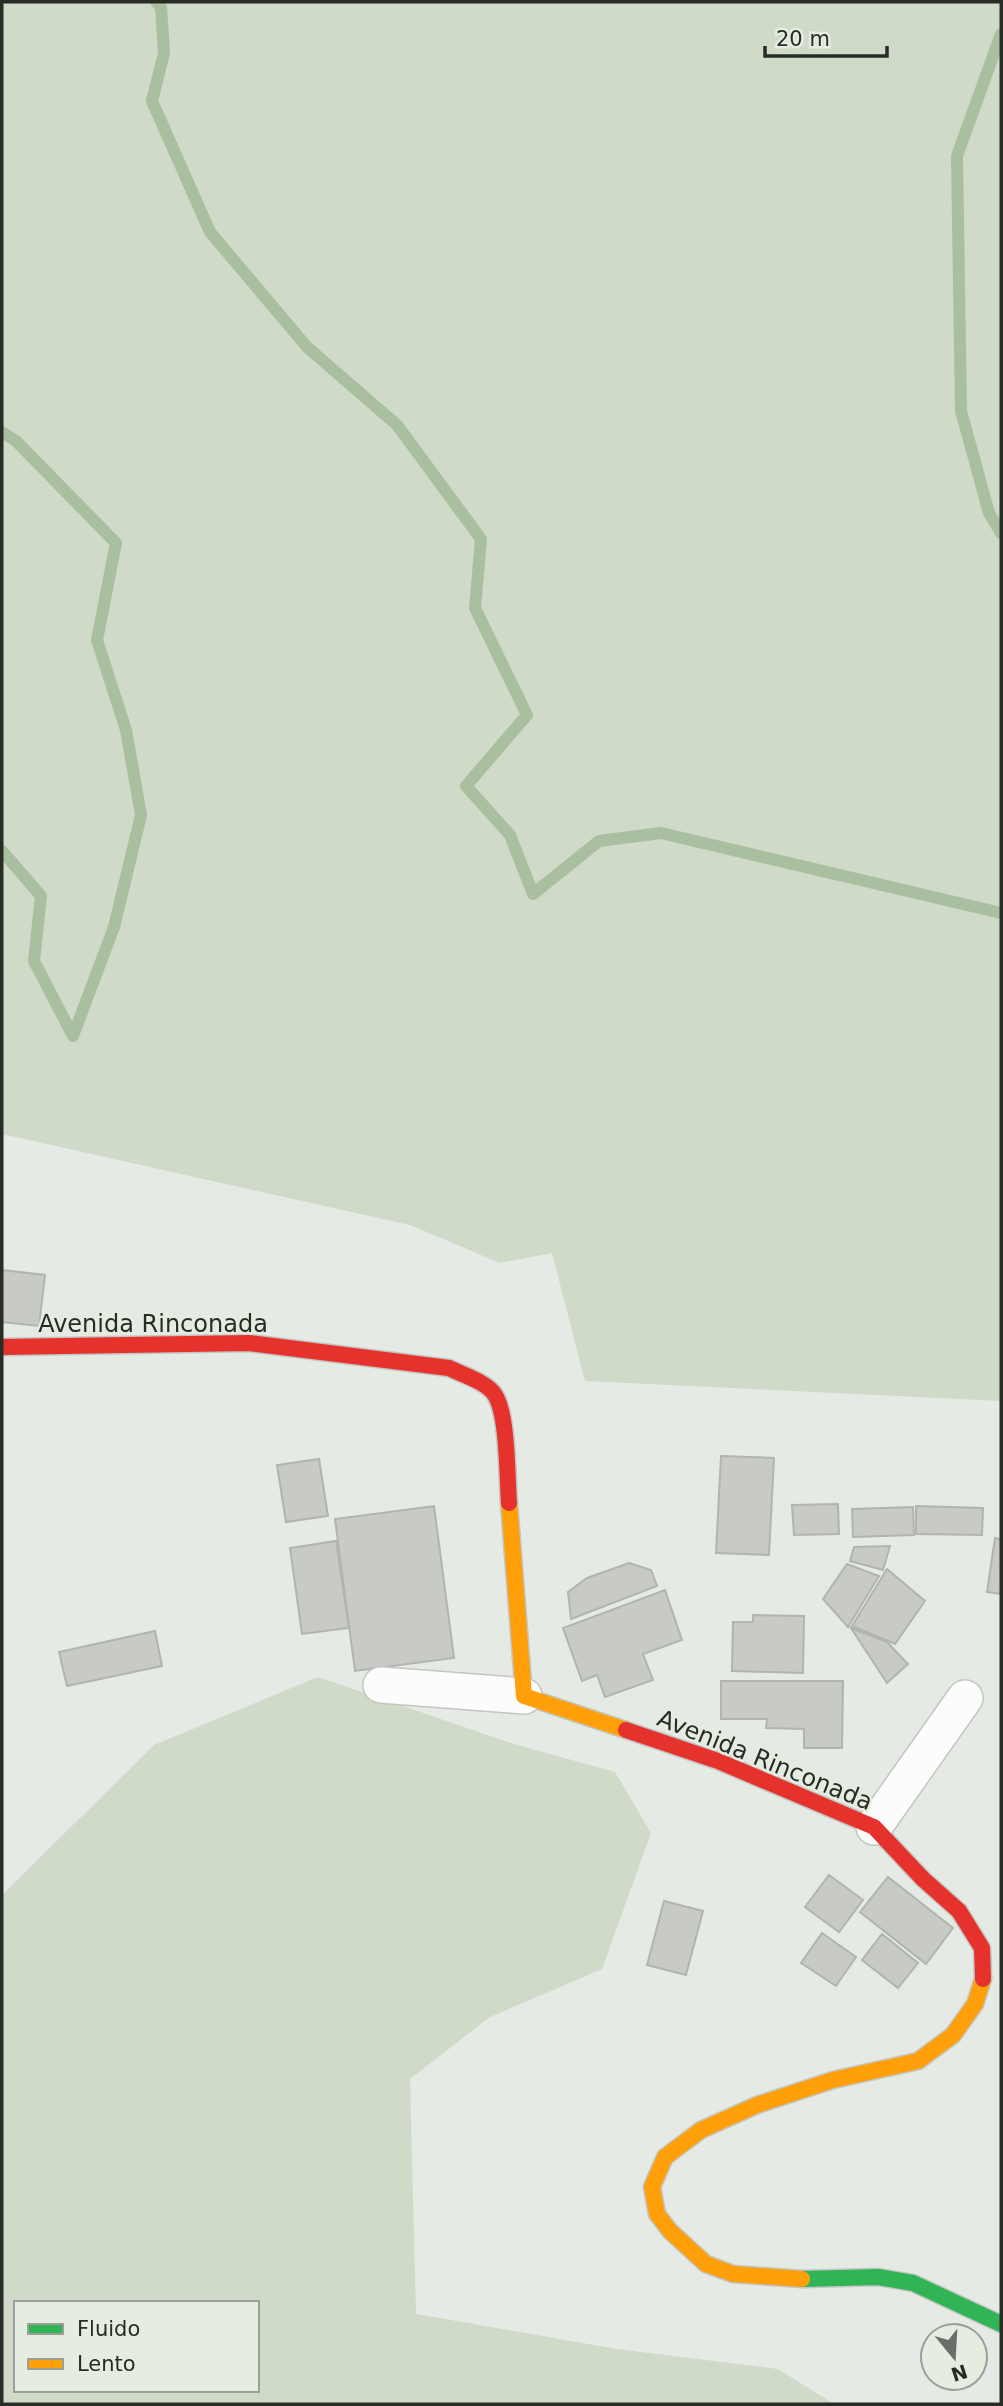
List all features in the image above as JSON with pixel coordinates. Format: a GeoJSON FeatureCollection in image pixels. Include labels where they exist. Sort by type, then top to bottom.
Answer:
{"type":"FeatureCollection","features":[{"type":"Feature","properties":{"kind":"street","name":"Avenida Rinconada"},"geometry":{"type":"LineString","coordinates":[[2,1347],[249,1343],[449,1368],[495,1394],[502,1415],[524,1696],[718,1761],[874,1827],[923,1879],[992,1944],[975,2004],[953,2035],[918,2061],[833,2080],[757,2105],[701,2130],[665,2157],[652,2187],[657,2214],[670,2231],[706,2264],[733,2274],[772,2278],[878,2277],[913,2283],[1001,2324]]}},
{"type":"Feature","properties":{"kind":"street"},"geometry":{"type":"LineString","coordinates":[[381,1685],[524,1696]]}},
{"type":"Feature","properties":{"kind":"street"},"geometry":{"type":"LineString","coordinates":[[874,1827],[965,1698]]}},
{"type":"Feature","properties":{"kind":"green space"},"geometry":{"type":"Polygon","coordinates":[[[2,2],[1001,2],[1001,1401],[585,1381],[552,1253],[500,1263],[410,1225],[2,1134],[2,2]]]}},
{"type":"Feature","properties":{"kind":"green space"},"geometry":{"type":"Polygon","coordinates":[[[318,1677],[514,1744],[615,1772],[651,1833],[602,1969],[490,2017],[410,2079],[416,2314],[617,2349],[778,2369],[834,2404],[2,2404],[2,1895],[154,1745],[318,1677]]]}},
{"type":"Feature","properties":{"kind":"building"},"geometry":{"type":"Polygon","coordinates":[[[2,1270],[45,1275],[39,1326],[2,1322],[2,1270]]]}},
{"type":"Feature","properties":{"kind":"building"},"geometry":{"type":"Polygon","coordinates":[[[721,1456],[774,1458],[769,1555],[716,1553],[721,1456]]]}},
{"type":"Feature","properties":{"kind":"building"},"geometry":{"type":"Polygon","coordinates":[[[319,1459],[328,1516],[286,1522],[277,1465],[319,1459]]]}},
{"type":"Feature","properties":{"kind":"building"},"geometry":{"type":"Polygon","coordinates":[[[838,1504],[839,1534],[794,1535],[792,1505],[838,1504]]]}},
{"type":"Feature","properties":{"kind":"building"},"geometry":{"type":"Polygon","coordinates":[[[434,1506],[454,1658],[355,1671],[335,1519],[434,1506]]]}},
{"type":"Feature","properties":{"kind":"building"},"geometry":{"type":"Polygon","coordinates":[[[916,1506],[983,1508],[982,1535],[916,1534],[916,1506]]]}},
{"type":"Feature","properties":{"kind":"building"},"geometry":{"type":"Polygon","coordinates":[[[913,1507],[914,1535],[853,1537],[852,1509],[913,1507]]]}},
{"type":"Feature","properties":{"kind":"building"},"geometry":{"type":"Polygon","coordinates":[[[995,1538],[1001,1539],[1001,1594],[987,1592],[995,1538]]]}},
{"type":"Feature","properties":{"kind":"building"},"geometry":{"type":"Polygon","coordinates":[[[336,1541],[349,1628],[302,1634],[290,1548],[336,1541]]]}},
{"type":"Feature","properties":{"kind":"building"},"geometry":{"type":"Polygon","coordinates":[[[890,1546],[883,1570],[850,1561],[854,1547],[890,1546]]]}},
{"type":"Feature","properties":{"kind":"building"},"geometry":{"type":"Polygon","coordinates":[[[629,1563],[651,1570],[657,1586],[571,1619],[568,1592],[587,1578],[629,1563]]]}},
{"type":"Feature","properties":{"kind":"building"},"geometry":{"type":"Polygon","coordinates":[[[847,1564],[879,1576],[848,1627],[823,1599],[847,1564]]]}},
{"type":"Feature","properties":{"kind":"building"},"geometry":{"type":"Polygon","coordinates":[[[887,1569],[925,1601],[895,1644],[852,1626],[887,1569]]]}},
{"type":"Feature","properties":{"kind":"building"},"geometry":{"type":"Polygon","coordinates":[[[665,1590],[682,1640],[643,1654],[653,1680],[605,1697],[597,1675],[582,1681],[563,1628],[665,1590]]]}},
{"type":"Feature","properties":{"kind":"building"},"geometry":{"type":"Polygon","coordinates":[[[753,1615],[804,1616],[803,1673],[732,1671],[733,1622],[753,1622],[753,1615]]]}},
{"type":"Feature","properties":{"kind":"building"},"geometry":{"type":"Polygon","coordinates":[[[851,1628],[887,1642],[908,1664],[887,1683],[851,1628]]]}},
{"type":"Feature","properties":{"kind":"building"},"geometry":{"type":"Polygon","coordinates":[[[155,1631],[162,1666],[67,1686],[59,1652],[155,1631]]]}},
{"type":"Feature","properties":{"kind":"building"},"geometry":{"type":"Polygon","coordinates":[[[721,1681],[843,1681],[842,1748],[804,1748],[804,1729],[766,1728],[767,1719],[721,1719],[721,1681]]]}},
{"type":"Feature","properties":{"kind":"building"},"geometry":{"type":"Polygon","coordinates":[[[829,1875],[863,1900],[839,1932],[805,1907],[829,1875]]]}},
{"type":"Feature","properties":{"kind":"building"},"geometry":{"type":"Polygon","coordinates":[[[888,1877],[953,1928],[926,1964],[860,1912],[888,1877]]]}},
{"type":"Feature","properties":{"kind":"building"},"geometry":{"type":"Polygon","coordinates":[[[664,1901],[703,1911],[686,1975],[647,1965],[664,1901]]]}},
{"type":"Feature","properties":{"kind":"building"},"geometry":{"type":"Polygon","coordinates":[[[822,1933],[856,1957],[836,1986],[801,1963],[822,1933]]]}},
{"type":"Feature","properties":{"kind":"building"},"geometry":{"type":"Polygon","coordinates":[[[882,1934],[918,1963],[898,1988],[862,1960],[882,1934]]]}},
{"type":"Feature","properties":{"kind":"waterway"},"geometry":{"type":"LineString","coordinates":[[156,2],[161,7],[164,53],[152,101],[210,232],[307,347],[397,425],[481,539],[475,608],[527,715],[466,786],[510,835],[533,894],[599,841],[661,833],[1001,913]]}},
{"type":"Feature","properties":{"kind":"waterway"},"geometry":{"type":"LineString","coordinates":[[1001,34],[957,156],[961,411],[989,513],[1001,533]]}},
{"type":"Feature","properties":{"kind":"waterway"},"geometry":{"type":"LineString","coordinates":[[2,432],[16,441],[116,543],[97,640],[126,730],[141,815],[114,927],[73,1036]]}},
{"type":"Feature","properties":{"kind":"waterway"},"geometry":{"type":"LineString","coordinates":[[2,851],[41,896],[34,961],[73,1036]]}},
{"type":"Feature","properties":{"kind":"traffic: fast"},"geometry":{"type":"LineString","coordinates":[[802,2279],[878,2277],[913,2283],[1001,2324]]}},
{"type":"Feature","properties":{"kind":"traffic: slow"},"geometry":{"type":"LineString","coordinates":[[509,1503],[524,1696],[626,1730]]}},
{"type":"Feature","properties":{"kind":"traffic: slow"},"geometry":{"type":"LineString","coordinates":[[802,2279],[733,2274],[706,2264],[670,2231],[657,2214],[652,2187],[665,2157],[701,2130],[757,2105],[833,2080],[918,2061],[953,2035],[975,2004],[983,1979]]}},
{"type":"Feature","properties":{"kind":"traffic: jam"},"geometry":{"type":"LineString","coordinates":[[2,1347],[249,1343],[449,1368],[486,1386],[495,1395],[505,1431],[509,1503]]}},
{"type":"Feature","properties":{"kind":"traffic: jam"},"geometry":{"type":"LineString","coordinates":[[626,1730],[718,1761],[874,1827],[923,1879],[959,1911],[982,1948],[983,1979]]}}]}
